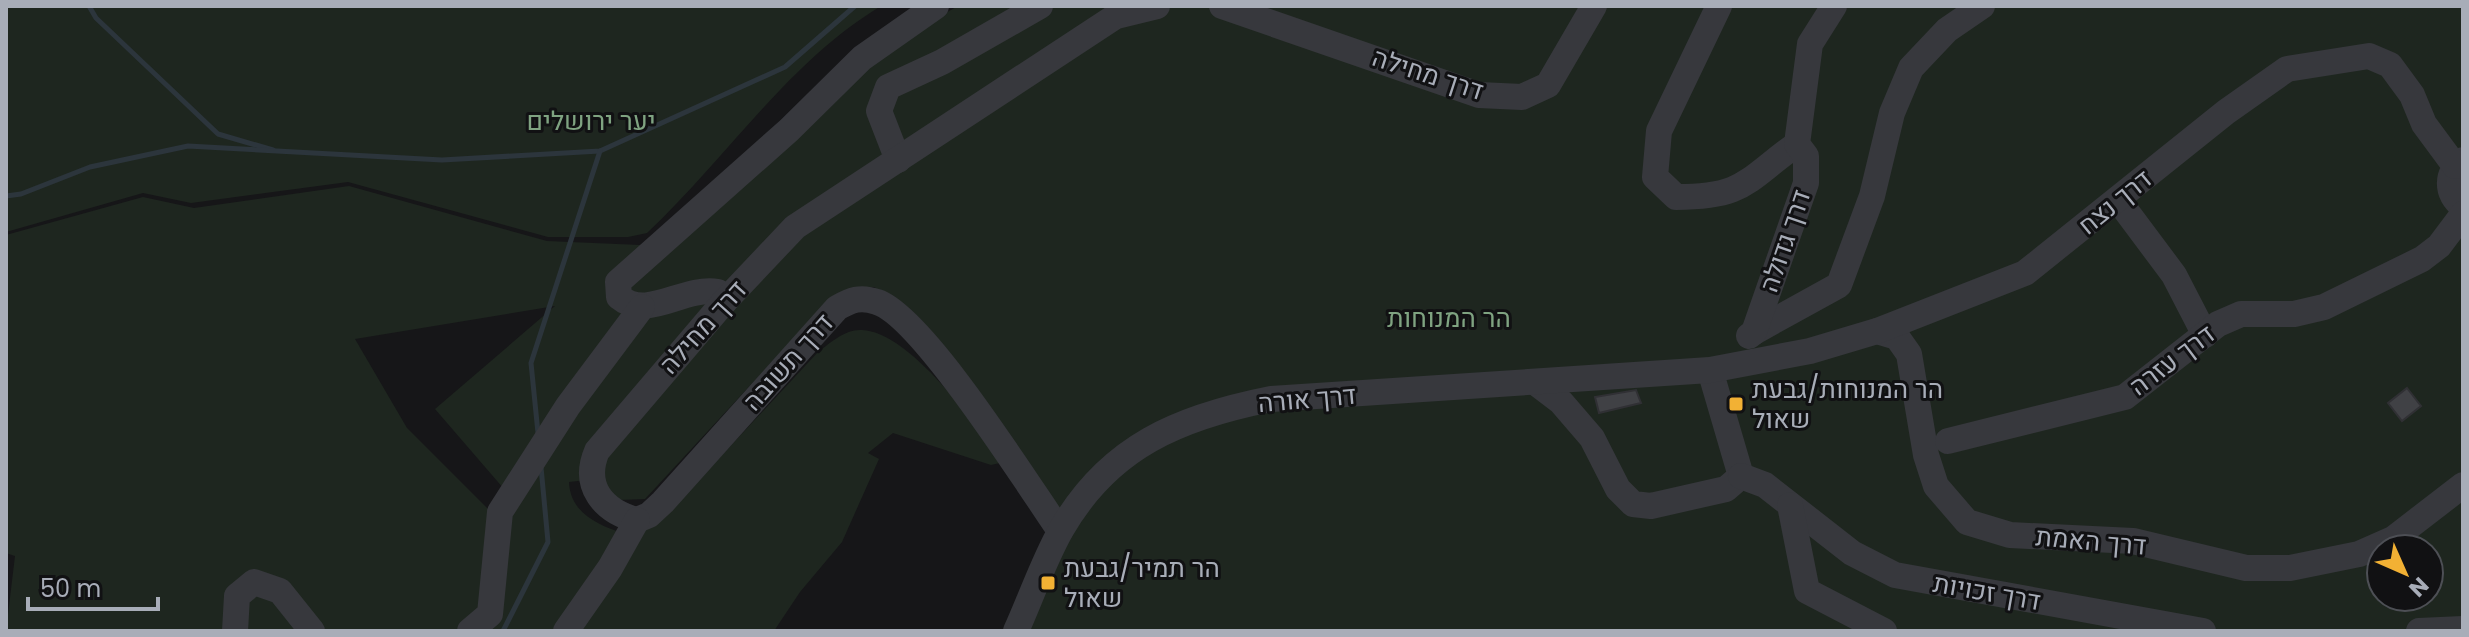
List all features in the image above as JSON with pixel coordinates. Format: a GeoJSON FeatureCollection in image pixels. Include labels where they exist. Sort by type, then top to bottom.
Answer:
{"type":"FeatureCollection","features":[{"type":"Feature","properties":{"kind":"street"},"geometry":{"type":"LineString","coordinates":[[724,302],[718,292],[700,289],[642,307],[630,306],[619,297],[618,282],[789,130],[862,58],[936,6]]}},
{"type":"Feature","properties":{"kind":"street"},"geometry":{"type":"LineString","coordinates":[[898,160],[879,111],[888,87],[942,62],[1040,6]]}},
{"type":"Feature","properties":{"kind":"street","name":"דרך מחילה"},"geometry":{"type":"LineString","coordinates":[[637,520],[621,515],[596,492],[590,479],[591,464],[617,423],[795,227],[1116,16],[1157,6]]}},
{"type":"Feature","properties":{"kind":"street","name":"דרך מחילה"},"geometry":{"type":"LineString","coordinates":[[1222,6],[1479,95],[1522,97],[1548,85],[1594,6]]}},
{"type":"Feature","properties":{"kind":"street"},"geometry":{"type":"LineString","coordinates":[[1719,6],[1659,131],[1655,177],[1676,197],[1715,197],[1748,184],[1797,144]]}},
{"type":"Feature","properties":{"kind":"street","name":"דרך גדולה"},"geometry":{"type":"LineString","coordinates":[[1710,370],[1754,332],[1806,183],[1806,156],[1797,144],[1810,44],[1834,6]]}},
{"type":"Feature","properties":{"kind":"street"},"geometry":{"type":"LineString","coordinates":[[1754,332],[1839,285],[1872,196],[1892,113],[1911,68],[1947,30],[1982,6]]}},
{"type":"Feature","properties":{"kind":"street","name":"דרך נצח"},"geometry":{"type":"LineString","coordinates":[[1710,370],[1810,351],[1877,331],[2025,273],[2226,112],[2287,69],[2369,56],[2390,65],[2412,95],[2424,124],[2459,163]]}},
{"type":"Feature","properties":{"kind":"street"},"geometry":{"type":"LineString","coordinates":[[2459,163],[2449,184],[2453,197],[2463,207]]}},
{"type":"Feature","properties":{"kind":"street"},"geometry":{"type":"LineString","coordinates":[[2118,200],[2174,275],[2205,335]]}},
{"type":"Feature","properties":{"kind":"street","name":"דרך עזרה"},"geometry":{"type":"LineString","coordinates":[[1948,441],[2125,397],[2205,335],[2241,314],[2294,314],[2324,307],[2422,259],[2439,246],[2463,214]]}},
{"type":"Feature","properties":{"kind":"street","name":"דרך תשובה"},"geometry":{"type":"LineString","coordinates":[[637,520],[649,515],[663,502],[837,308],[855,298],[879,302],[904,318],[930,348],[1060,531]]}},
{"type":"Feature","properties":{"kind":"street"},"geometry":{"type":"LineString","coordinates":[[470,631],[490,614],[500,512],[568,406],[642,307]]}},
{"type":"Feature","properties":{"kind":"street","name":"דרך האמת"},"geometry":{"type":"LineString","coordinates":[[1877,331],[1897,337],[1909,354],[1926,455],[1936,486],[1967,522],[2010,535],[2133,541],[2246,568],[2290,568],[2359,554],[2393,539],[2463,485]]}},
{"type":"Feature","properties":{"kind":"street"},"geometry":{"type":"LineString","coordinates":[[1536,383],[1561,402],[1592,438],[1618,489],[1633,504],[1651,506],[1726,489],[1741,476],[1710,370]]}},
{"type":"Feature","properties":{"kind":"street","name":"דרך אורה"},"geometry":{"type":"LineString","coordinates":[[1016,631],[1060,531],[1110,468],[1139,444],[1173,426],[1219,410],[1271,399],[1710,370]]}},
{"type":"Feature","properties":{"kind":"street","name":"דרך זכויות"},"geometry":{"type":"LineString","coordinates":[[1741,476],[1765,485],[1852,553],[1895,575],[2203,631]]}},
{"type":"Feature","properties":{"kind":"street"},"geometry":{"type":"LineString","coordinates":[[1790,505],[1807,591],[1884,631]]}},
{"type":"Feature","properties":{"kind":"street"},"geometry":{"type":"LineString","coordinates":[[566,631],[610,568],[637,520]]}},
{"type":"Feature","properties":{"kind":"street"},"geometry":{"type":"LineString","coordinates":[[235,631],[237,596],[254,582],[280,591],[312,631]]}},
{"type":"Feature","properties":{"kind":"street"},"geometry":{"type":"LineString","coordinates":[[2419,631],[2463,629]]}},
{"type":"Feature","properties":{"kind":"green space","name":"יער ירושלים"},"geometry":{"type":"Polygon","coordinates":[[[6,6],[881,6],[847,29],[787,83],[647,233],[628,237],[548,237],[348,182],[191,203],[143,193],[6,232],[6,6]]]}},
{"type":"Feature","properties":{"kind":"green space","name":"הר המנוחות"},"geometry":{"type":"Polygon","coordinates":[[[958,6],[2463,6],[2463,631],[1026,631],[1054,516],[997,421],[954,360],[904,307],[874,287],[831,298],[645,499],[618,500],[595,479],[569,482],[574,502],[587,516],[623,533],[667,514],[819,351],[834,340],[862,330],[881,335],[900,346],[940,383],[1004,462],[991,465],[893,433],[868,453],[879,459],[842,542],[800,592],[774,631],[6,631],[15,556],[6,553],[6,235],[143,197],[194,208],[349,186],[547,241],[640,245],[728,187],[873,54],[958,6]],[[555,306],[355,339],[407,428],[489,510],[504,489],[435,409],[555,306]]]}},
{"type":"Feature","properties":{"kind":"building"},"geometry":{"type":"Polygon","coordinates":[[[2407,388],[2421,406],[2402,421],[2388,403],[2407,388]]]}},
{"type":"Feature","properties":{"kind":"building"},"geometry":{"type":"Polygon","coordinates":[[[1636,390],[1641,403],[1599,413],[1595,397],[1636,390]]]}},
{"type":"Feature","properties":{"kind":"waterway"},"geometry":{"type":"LineString","coordinates":[[89,6],[96,18],[218,134],[273,150]]}},
{"type":"Feature","properties":{"kind":"waterway"},"geometry":{"type":"LineString","coordinates":[[6,196],[21,194],[90,167],[188,146],[442,160],[600,151],[785,67],[855,6]]}},
{"type":"Feature","properties":{"kind":"waterway"},"geometry":{"type":"LineString","coordinates":[[538,433],[531,363],[600,151]]}},
{"type":"Feature","properties":{"kind":"waterway"},"geometry":{"type":"LineString","coordinates":[[503,631],[548,542],[541,467]]}},
{"type":"Feature","properties":{"kind":"place","name":"הר המנוחות/גבעת שאול"},"geometry":{"type":"Point","coordinates":[1736,404]}},
{"type":"Feature","properties":{"kind":"place","name":"הר תמיר/גבעת שאול"},"geometry":{"type":"Point","coordinates":[1048,583]}}]}
